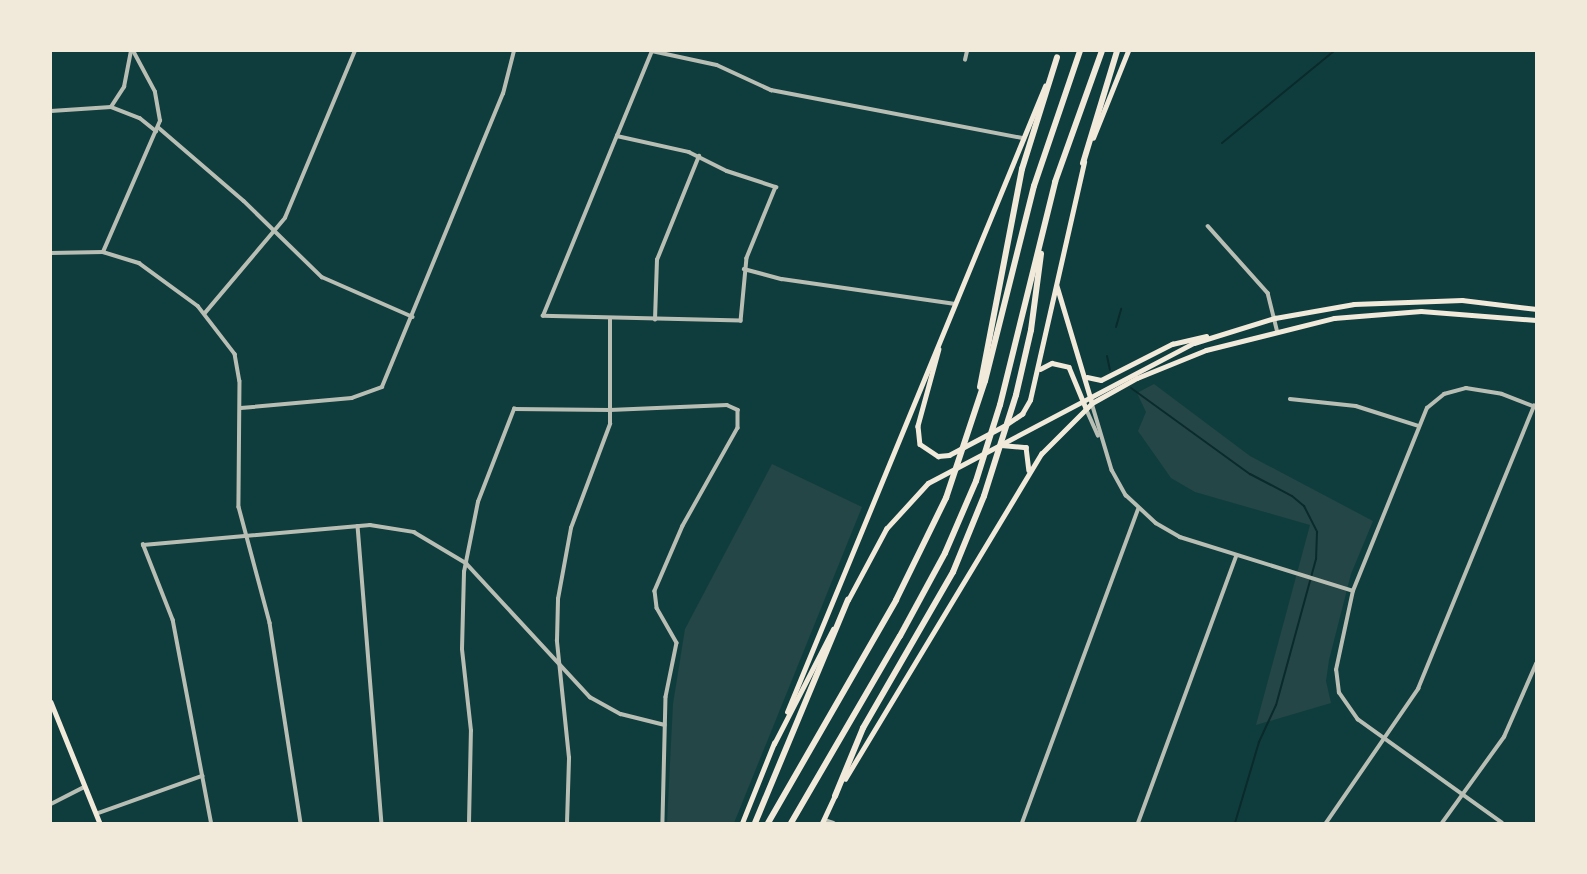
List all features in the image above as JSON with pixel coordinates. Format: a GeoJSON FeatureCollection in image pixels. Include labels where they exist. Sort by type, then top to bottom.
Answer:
{"type":"FeatureCollection","features":[{"type":"Feature","properties":{"kind":"highway"},"geometry":{"type":"LineString","coordinates":[[768,823],[896,600],[946,498],[974,420],[1034,186],[1080,51]]}},
{"type":"Feature","properties":{"kind":"highway"},"geometry":{"type":"LineString","coordinates":[[791,823],[945,553],[975,481],[1000,404],[1044,228],[1082,97],[1102,51]]}},
{"type":"Feature","properties":{"kind":"highway"},"geometry":{"type":"LineString","coordinates":[[1083,163],[1117,51]]}},
{"type":"Feature","properties":{"kind":"highway"},"geometry":{"type":"LineString","coordinates":[[974,420],[1022,169],[1059,54]]}},
{"type":"Feature","properties":{"kind":"highway"},"geometry":{"type":"LineString","coordinates":[[835,796],[863,728],[953,572],[992,473],[1016,395],[1031,330],[1044,228]]}},
{"type":"Feature","properties":{"kind":"highway"},"geometry":{"type":"LineString","coordinates":[[755,823],[848,600]]}},
{"type":"Feature","properties":{"kind":"main road"},"geometry":{"type":"LineString","coordinates":[[944,331],[918,426],[920,444],[938,456],[949,455],[1022,414],[1040,369],[1083,163],[1128,51]]}},
{"type":"Feature","properties":{"kind":"main road"},"geometry":{"type":"LineString","coordinates":[[742,823],[1059,54]]}},
{"type":"Feature","properties":{"kind":"main road"},"geometry":{"type":"LineString","coordinates":[[1056,285],[1087,377],[1092,404]]}},
{"type":"Feature","properties":{"kind":"main road"},"geometry":{"type":"LineString","coordinates":[[1087,377],[1101,380],[1172,344],[1275,318],[1390,301],[1462,300],[1536,309]]}},
{"type":"Feature","properties":{"kind":"main road"},"geometry":{"type":"LineString","coordinates":[[823,822],[835,796],[1028,475],[1053,439],[1086,408],[1160,368],[1276,330],[1391,312],[1536,320]]}},
{"type":"Feature","properties":{"kind":"main road"},"geometry":{"type":"LineString","coordinates":[[774,744],[886,529],[906,503],[928,483],[995,446],[1083,399],[1214,335]]}},
{"type":"Feature","properties":{"kind":"main road"},"geometry":{"type":"LineString","coordinates":[[1040,369],[1052,363],[1069,367],[1086,408]]}},
{"type":"Feature","properties":{"kind":"main road"},"geometry":{"type":"LineString","coordinates":[[995,446],[1015,443],[1026,447],[1030,458],[1028,475]]}},
{"type":"Feature","properties":{"kind":"main road"},"geometry":{"type":"LineString","coordinates":[[51,702],[83,788],[100,823]]}},
{"type":"Feature","properties":{"kind":"street"},"geometry":{"type":"LineString","coordinates":[[111,107],[124,87],[132,51]]}},
{"type":"Feature","properties":{"kind":"street"},"geometry":{"type":"LineString","coordinates":[[103,252],[160,121],[155,92],[132,51]]}},
{"type":"Feature","properties":{"kind":"street"},"geometry":{"type":"LineString","coordinates":[[205,313],[276,232],[355,51]]}},
{"type":"Feature","properties":{"kind":"street"},"geometry":{"type":"LineString","coordinates":[[241,408],[373,392],[388,378],[503,94],[514,51]]}},
{"type":"Feature","properties":{"kind":"street"},"geometry":{"type":"LineString","coordinates":[[617,136],[699,156],[776,187],[744,269],[741,321],[544,316],[617,136],[652,51],[717,65],[771,90],[1023,138]]}},
{"type":"Feature","properties":{"kind":"street"},"geometry":{"type":"LineString","coordinates":[[965,60],[967,51]]}},
{"type":"Feature","properties":{"kind":"street"},"geometry":{"type":"LineString","coordinates":[[51,111],[111,107],[140,118],[157,129],[276,232],[322,277],[413,317]]}},
{"type":"Feature","properties":{"kind":"street"},"geometry":{"type":"LineString","coordinates":[[655,320],[657,260],[699,156]]}},
{"type":"Feature","properties":{"kind":"street"},"geometry":{"type":"LineString","coordinates":[[1208,226],[1262,285],[1275,318],[1276,330]]}},
{"type":"Feature","properties":{"kind":"street"},"geometry":{"type":"LineString","coordinates":[[51,253],[103,252],[150,269],[205,313],[234,354],[241,408],[237,489],[270,623],[301,823]]}},
{"type":"Feature","properties":{"kind":"street"},"geometry":{"type":"LineString","coordinates":[[744,269],[782,279],[955,304]]}},
{"type":"Feature","properties":{"kind":"street"},"geometry":{"type":"LineString","coordinates":[[1390,301],[1391,312]]}},
{"type":"Feature","properties":{"kind":"street"},"geometry":{"type":"LineString","coordinates":[[1516,317],[1517,307]]}},
{"type":"Feature","properties":{"kind":"street"},"geometry":{"type":"LineString","coordinates":[[567,823],[569,758],[558,613],[563,563],[574,519],[607,434],[610,411],[610,319]]}},
{"type":"Feature","properties":{"kind":"street"},"geometry":{"type":"LineString","coordinates":[[1326,823],[1383,738],[1422,680],[1535,406],[1502,394],[1458,389],[1432,403],[1419,426],[1353,592],[1336,682],[1351,712],[1383,738],[1502,823]]}},
{"type":"Feature","properties":{"kind":"street"},"geometry":{"type":"LineString","coordinates":[[1290,399],[1356,405],[1419,426]]}},
{"type":"Feature","properties":{"kind":"street"},"geometry":{"type":"LineString","coordinates":[[1092,404],[1100,438]]}},
{"type":"Feature","properties":{"kind":"street"},"geometry":{"type":"LineString","coordinates":[[469,823],[471,731],[462,598],[466,563],[484,483],[514,409],[610,411],[734,407],[741,416],[734,437],[683,526],[655,591],[657,608],[677,643],[665,725],[663,823]]}},
{"type":"Feature","properties":{"kind":"street"},"geometry":{"type":"LineString","coordinates":[[1086,408],[1112,470],[1139,509],[1180,537],[1353,592]]}},
{"type":"Feature","properties":{"kind":"street"},"geometry":{"type":"LineString","coordinates":[[1022,823],[1139,509]]}},
{"type":"Feature","properties":{"kind":"street"},"geometry":{"type":"LineString","coordinates":[[211,823],[173,621],[143,545],[358,526],[414,532],[466,563],[561,669],[605,706],[665,725]]}},
{"type":"Feature","properties":{"kind":"street"},"geometry":{"type":"LineString","coordinates":[[358,526],[382,823]]}},
{"type":"Feature","properties":{"kind":"street"},"geometry":{"type":"LineString","coordinates":[[1138,823],[1236,555]]}},
{"type":"Feature","properties":{"kind":"street"},"geometry":{"type":"LineString","coordinates":[[1443,823],[1504,737],[1536,664]]}},
{"type":"Feature","properties":{"kind":"street"},"geometry":{"type":"LineString","coordinates":[[96,814],[203,775]]}},
{"type":"Feature","properties":{"kind":"street"},"geometry":{"type":"LineString","coordinates":[[51,804],[83,788]]}},
{"type":"Feature","properties":{"kind":"street"},"geometry":{"type":"LineString","coordinates":[[823,822],[833,823]]}},
{"type":"Feature","properties":{"kind":"shaded area"},"geometry":{"type":"Polygon","coordinates":[[[1154,384],[1250,456],[1373,521],[1351,574],[1329,660],[1326,681],[1331,703],[1256,725],[1310,525],[1195,492],[1171,478],[1138,431],[1146,412],[1137,393],[1154,384]]]}},
{"type":"Feature","properties":{"kind":"shaded area"},"geometry":{"type":"Polygon","coordinates":[[[772,464],[862,507],[734,823],[667,823],[673,704],[685,629],[772,464]]]}},
{"type":"Feature","properties":{"kind":"waterway"},"geometry":{"type":"LineString","coordinates":[[1222,143],[1334,51]]}},
{"type":"Feature","properties":{"kind":"waterway"},"geometry":{"type":"LineString","coordinates":[[1116,327],[1121,309]]}},
{"type":"Feature","properties":{"kind":"waterway"},"geometry":{"type":"LineString","coordinates":[[1107,356],[1110,370]]}},
{"type":"Feature","properties":{"kind":"waterway"},"geometry":{"type":"LineString","coordinates":[[1131,388],[1250,474],[1292,496],[1304,506],[1317,532],[1316,559],[1276,705],[1259,742],[1235,823]]}}]}
